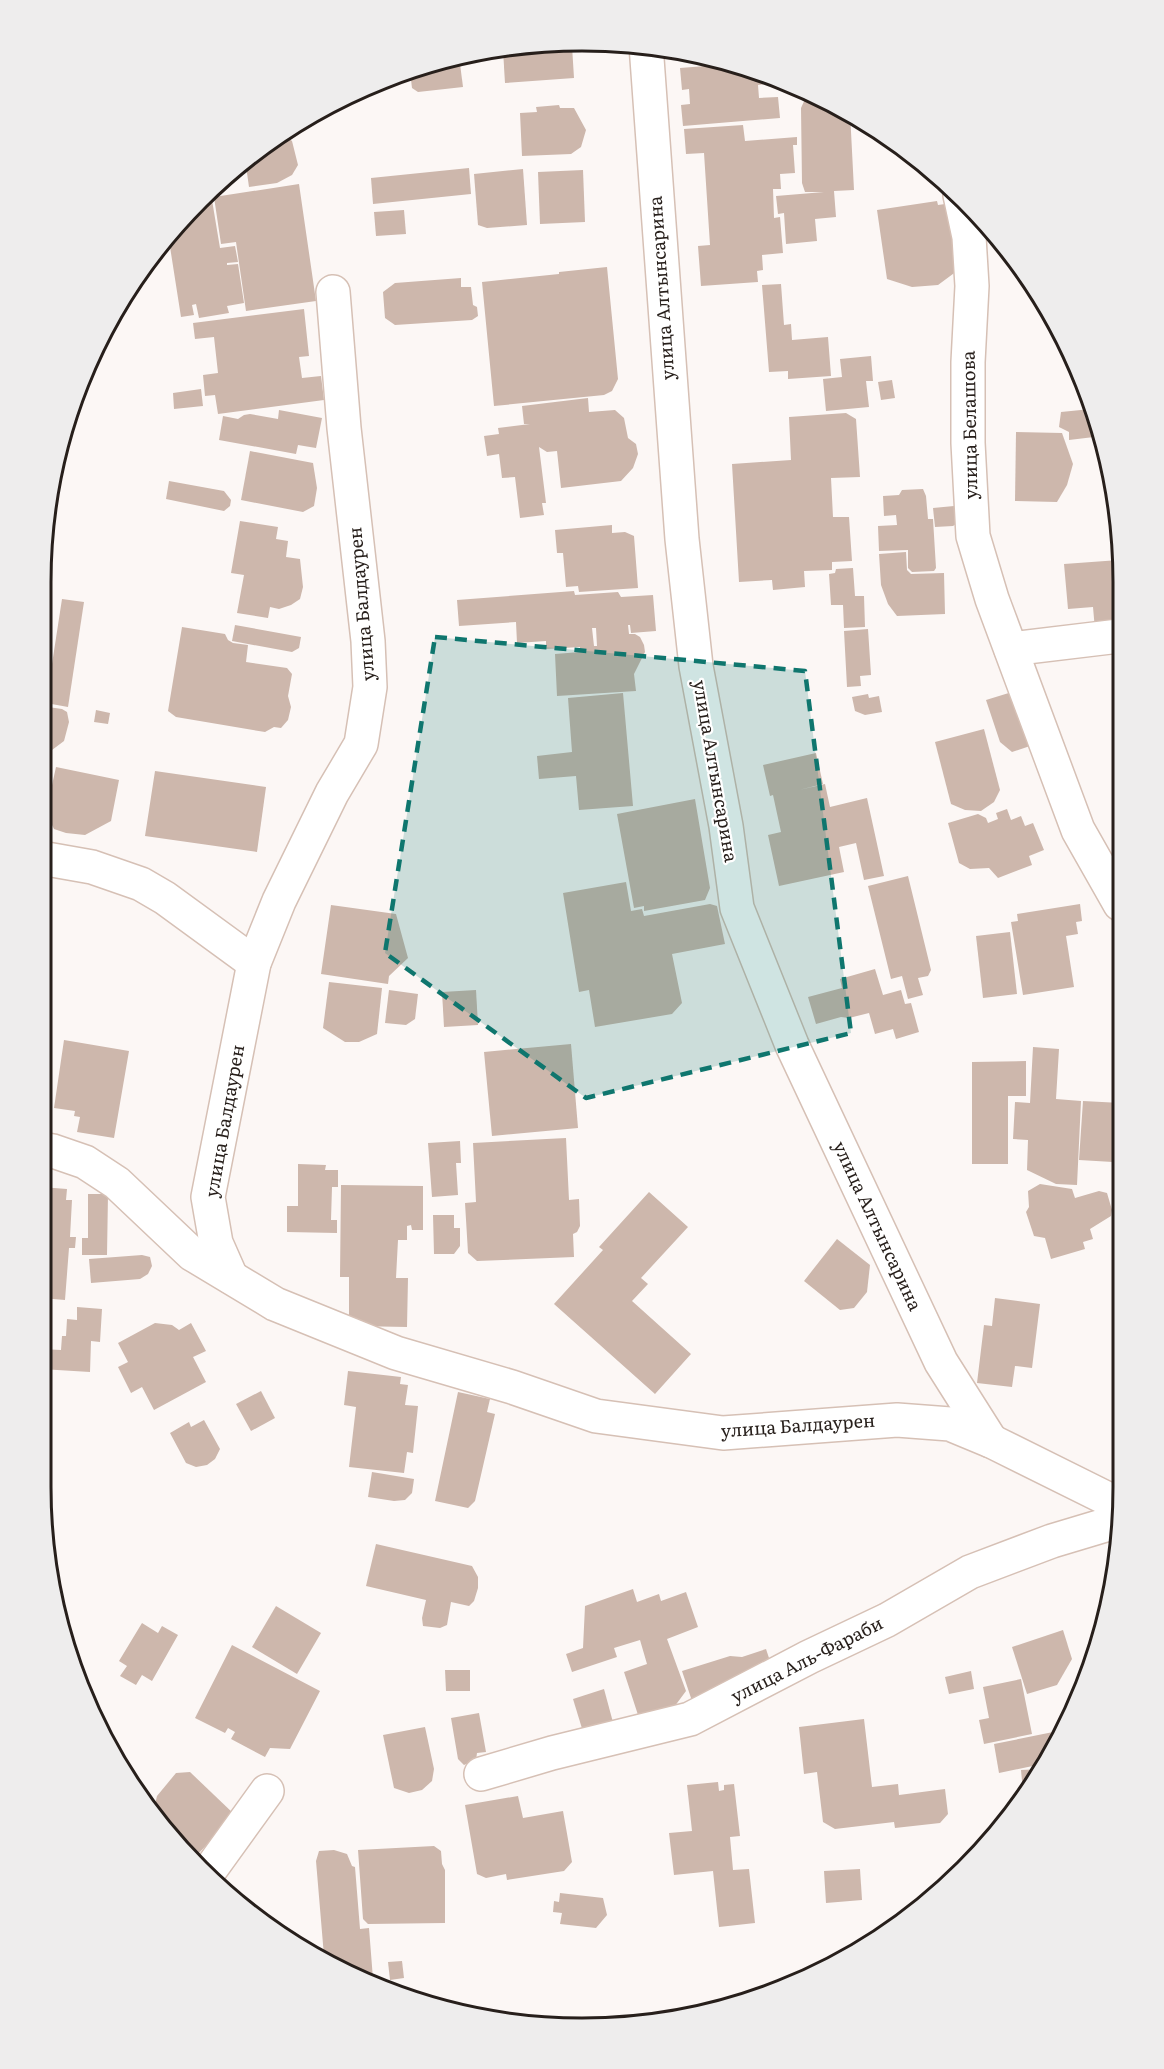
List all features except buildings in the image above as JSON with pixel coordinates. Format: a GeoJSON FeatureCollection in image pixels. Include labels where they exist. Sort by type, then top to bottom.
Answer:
{"type":"FeatureCollection","features":[{"type":"Feature","properties":{"kind":"street","name":"улица Алтынсарина"},"geometry":{"type":"LineString","coordinates":[[647,56],[682,539],[696,666],[726,826],[737,908],[792,1045],[941,1362],[990,1441]]}},
{"type":"Feature","properties":{"kind":"street","name":"улица Белашова"},"geometry":{"type":"LineString","coordinates":[[964,214],[969,237],[972,286],[968,362],[968,443],[973,536],[992,599],[1078,830],[1113,892]]}},
{"type":"Feature","properties":{"kind":"street","name":"улица Балдаурен"},"geometry":{"type":"LineString","coordinates":[[231,1277],[216,1243],[208,1197],[254,963],[279,901],[332,793],[361,744],[370,687],[368,642],[344,428],[333,292]]}},
{"type":"Feature","properties":{"kind":"street"},"geometry":{"type":"LineString","coordinates":[[1011,649],[1113,637]]}},
{"type":"Feature","properties":{"kind":"street"},"geometry":{"type":"LineString","coordinates":[[51,860],[93,867],[141,884],[165,898],[254,963]]}},
{"type":"Feature","properties":{"kind":"street","name":"улица Балдаурен"},"geometry":{"type":"LineString","coordinates":[[51,1151],[85,1162],[117,1183],[192,1254],[274,1304],[396,1353],[512,1387],[596,1416],[723,1433],[908,1421],[950,1424],[990,1441],[1113,1501]]}},
{"type":"Feature","properties":{"kind":"street","name":"улица Аль-Фараби"},"geometry":{"type":"LineString","coordinates":[[482,1774],[552,1753],[690,1719],[809,1657],[887,1620],[970,1572],[1052,1541],[1112,1523]]}},
{"type":"Feature","properties":{"kind":"street"},"geometry":{"type":"LineString","coordinates":[[212,1867],[267,1791]]}},
{"type":"Feature","properties":{"kind":"highlighted area"},"geometry":{"type":"Polygon","coordinates":[[[435,637],[805,671],[851,1033],[586,1098],[385,953],[435,637]]]}}]}
